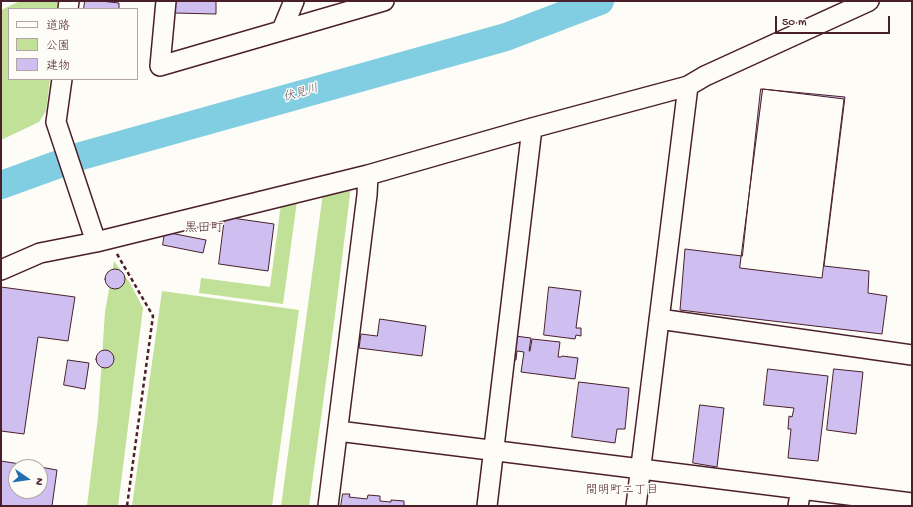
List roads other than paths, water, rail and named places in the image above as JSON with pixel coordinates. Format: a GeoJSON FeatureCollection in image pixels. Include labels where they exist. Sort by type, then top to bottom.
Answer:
{"type":"FeatureCollection","features":[{"type":"Feature","properties":{"kind":"street"},"geometry":{"type":"LineString","coordinates":[[166,1],[160,66],[384,1]]}},
{"type":"Feature","properties":{"kind":"street"},"geometry":{"type":"LineString","coordinates":[[282,30],[294,1]]}},
{"type":"Feature","properties":{"kind":"street"},"geometry":{"type":"LineString","coordinates":[[1,270],[40,253],[96,242],[368,175],[532,128],[688,86],[704,76],[868,1]]}},
{"type":"Feature","properties":{"kind":"street"},"geometry":{"type":"LineString","coordinates":[[62,80],[56,122],[96,242]]}},
{"type":"Feature","properties":{"kind":"street"},"geometry":{"type":"LineString","coordinates":[[636,506],[688,86]]}},
{"type":"Feature","properties":{"kind":"street"},"geometry":{"type":"LineString","coordinates":[[487,506],[532,128]]}},
{"type":"Feature","properties":{"kind":"street"},"geometry":{"type":"LineString","coordinates":[[328,506],[367,195],[368,175]]}},
{"type":"Feature","properties":{"kind":"street"},"geometry":{"type":"LineString","coordinates":[[659,319],[912,355]]}},
{"type":"Feature","properties":{"kind":"street"},"geometry":{"type":"LineString","coordinates":[[338,431],[641,469],[799,497],[912,503]]}},
{"type":"Feature","properties":{"kind":"waterway","name":"伏見川"},"geometry":{"type":"LineString","coordinates":[[1,185],[81,156],[506,37],[600,1]]}},
{"type":"Feature","properties":{"kind":"district","name":"黒田町"},"geometry":{"type":"Point","coordinates":[204,229]}},
{"type":"Feature","properties":{"kind":"district","name":"間明町二丁目"},"geometry":{"type":"Point","coordinates":[622,491]}}]}
